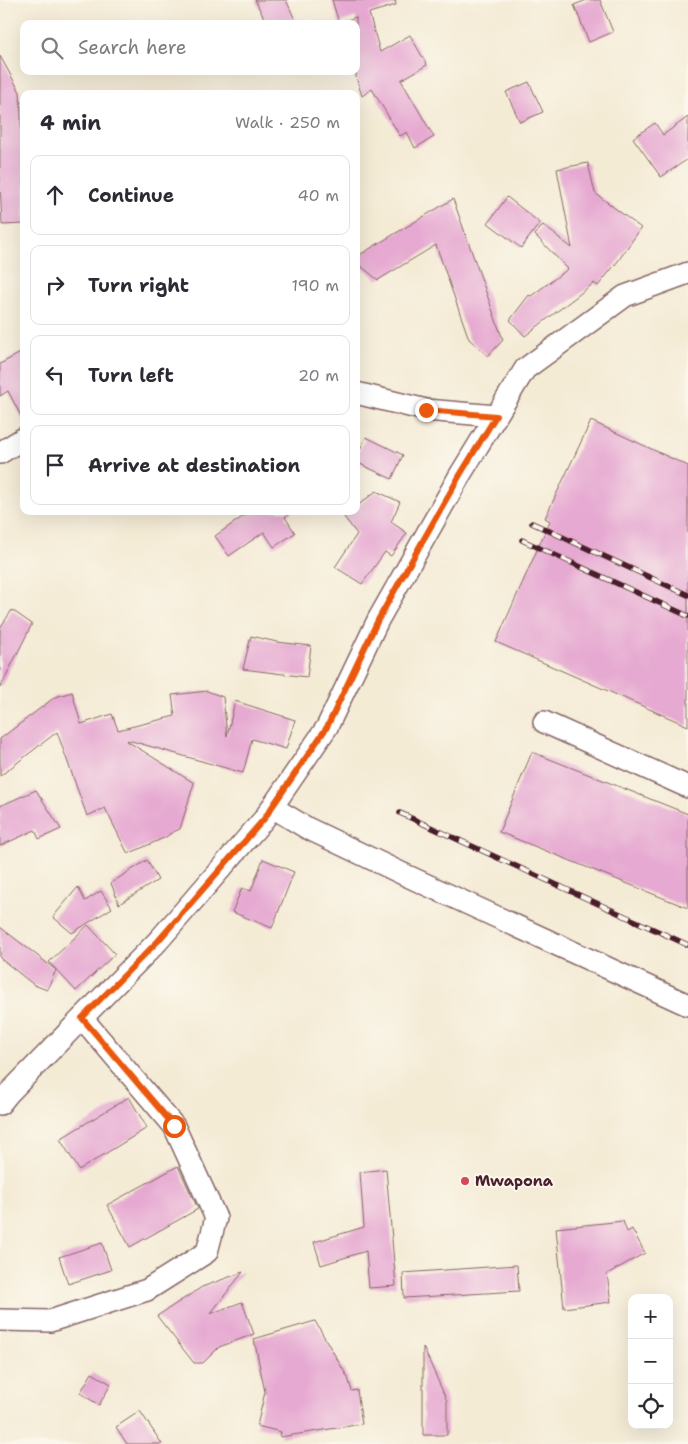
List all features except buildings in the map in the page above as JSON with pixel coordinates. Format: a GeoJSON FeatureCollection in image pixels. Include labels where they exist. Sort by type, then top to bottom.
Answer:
{"type":"FeatureCollection","features":[{"type":"Feature","properties":{"kind":"street"},"geometry":{"type":"LineString","coordinates":[[0,1104],[158,941],[264,819],[327,727],[378,620],[460,475],[525,369],[625,296],[688,273]]}},
{"type":"Feature","properties":{"kind":"street"},"geometry":{"type":"LineString","coordinates":[[360,394],[426,410],[496,416]]}},
{"type":"Feature","properties":{"kind":"street"},"geometry":{"type":"LineString","coordinates":[[0,453],[20,440]]}},
{"type":"Feature","properties":{"kind":"street"},"geometry":{"type":"LineString","coordinates":[[544,722],[688,787]]}},
{"type":"Feature","properties":{"kind":"street"},"geometry":{"type":"LineString","coordinates":[[272,807],[307,828],[401,873],[688,1005]]}},
{"type":"Feature","properties":{"kind":"street"},"geometry":{"type":"LineString","coordinates":[[0,1320],[50,1321],[147,1290],[207,1252],[216,1218],[174,1126],[82,1018]]}},
{"type":"Feature","properties":{"kind":"railway"},"geometry":{"type":"LineString","coordinates":[[532,523],[688,595]]}},
{"type":"Feature","properties":{"kind":"railway"},"geometry":{"type":"LineString","coordinates":[[522,540],[688,616]]}},
{"type":"Feature","properties":{"kind":"railway"},"geometry":{"type":"LineString","coordinates":[[400,813],[688,945]]}},
{"type":"Feature","properties":{"kind":"place","name":"Mwapona"},"geometry":{"type":"Point","coordinates":[465,1181]}},
{"type":"Feature","properties":{"kind":"route"},"geometry":{"type":"LineString","coordinates":[[174,1126],[82,1018],[158,941],[264,819],[327,727],[378,620],[460,475],[496,416],[426,410]]}}]}
